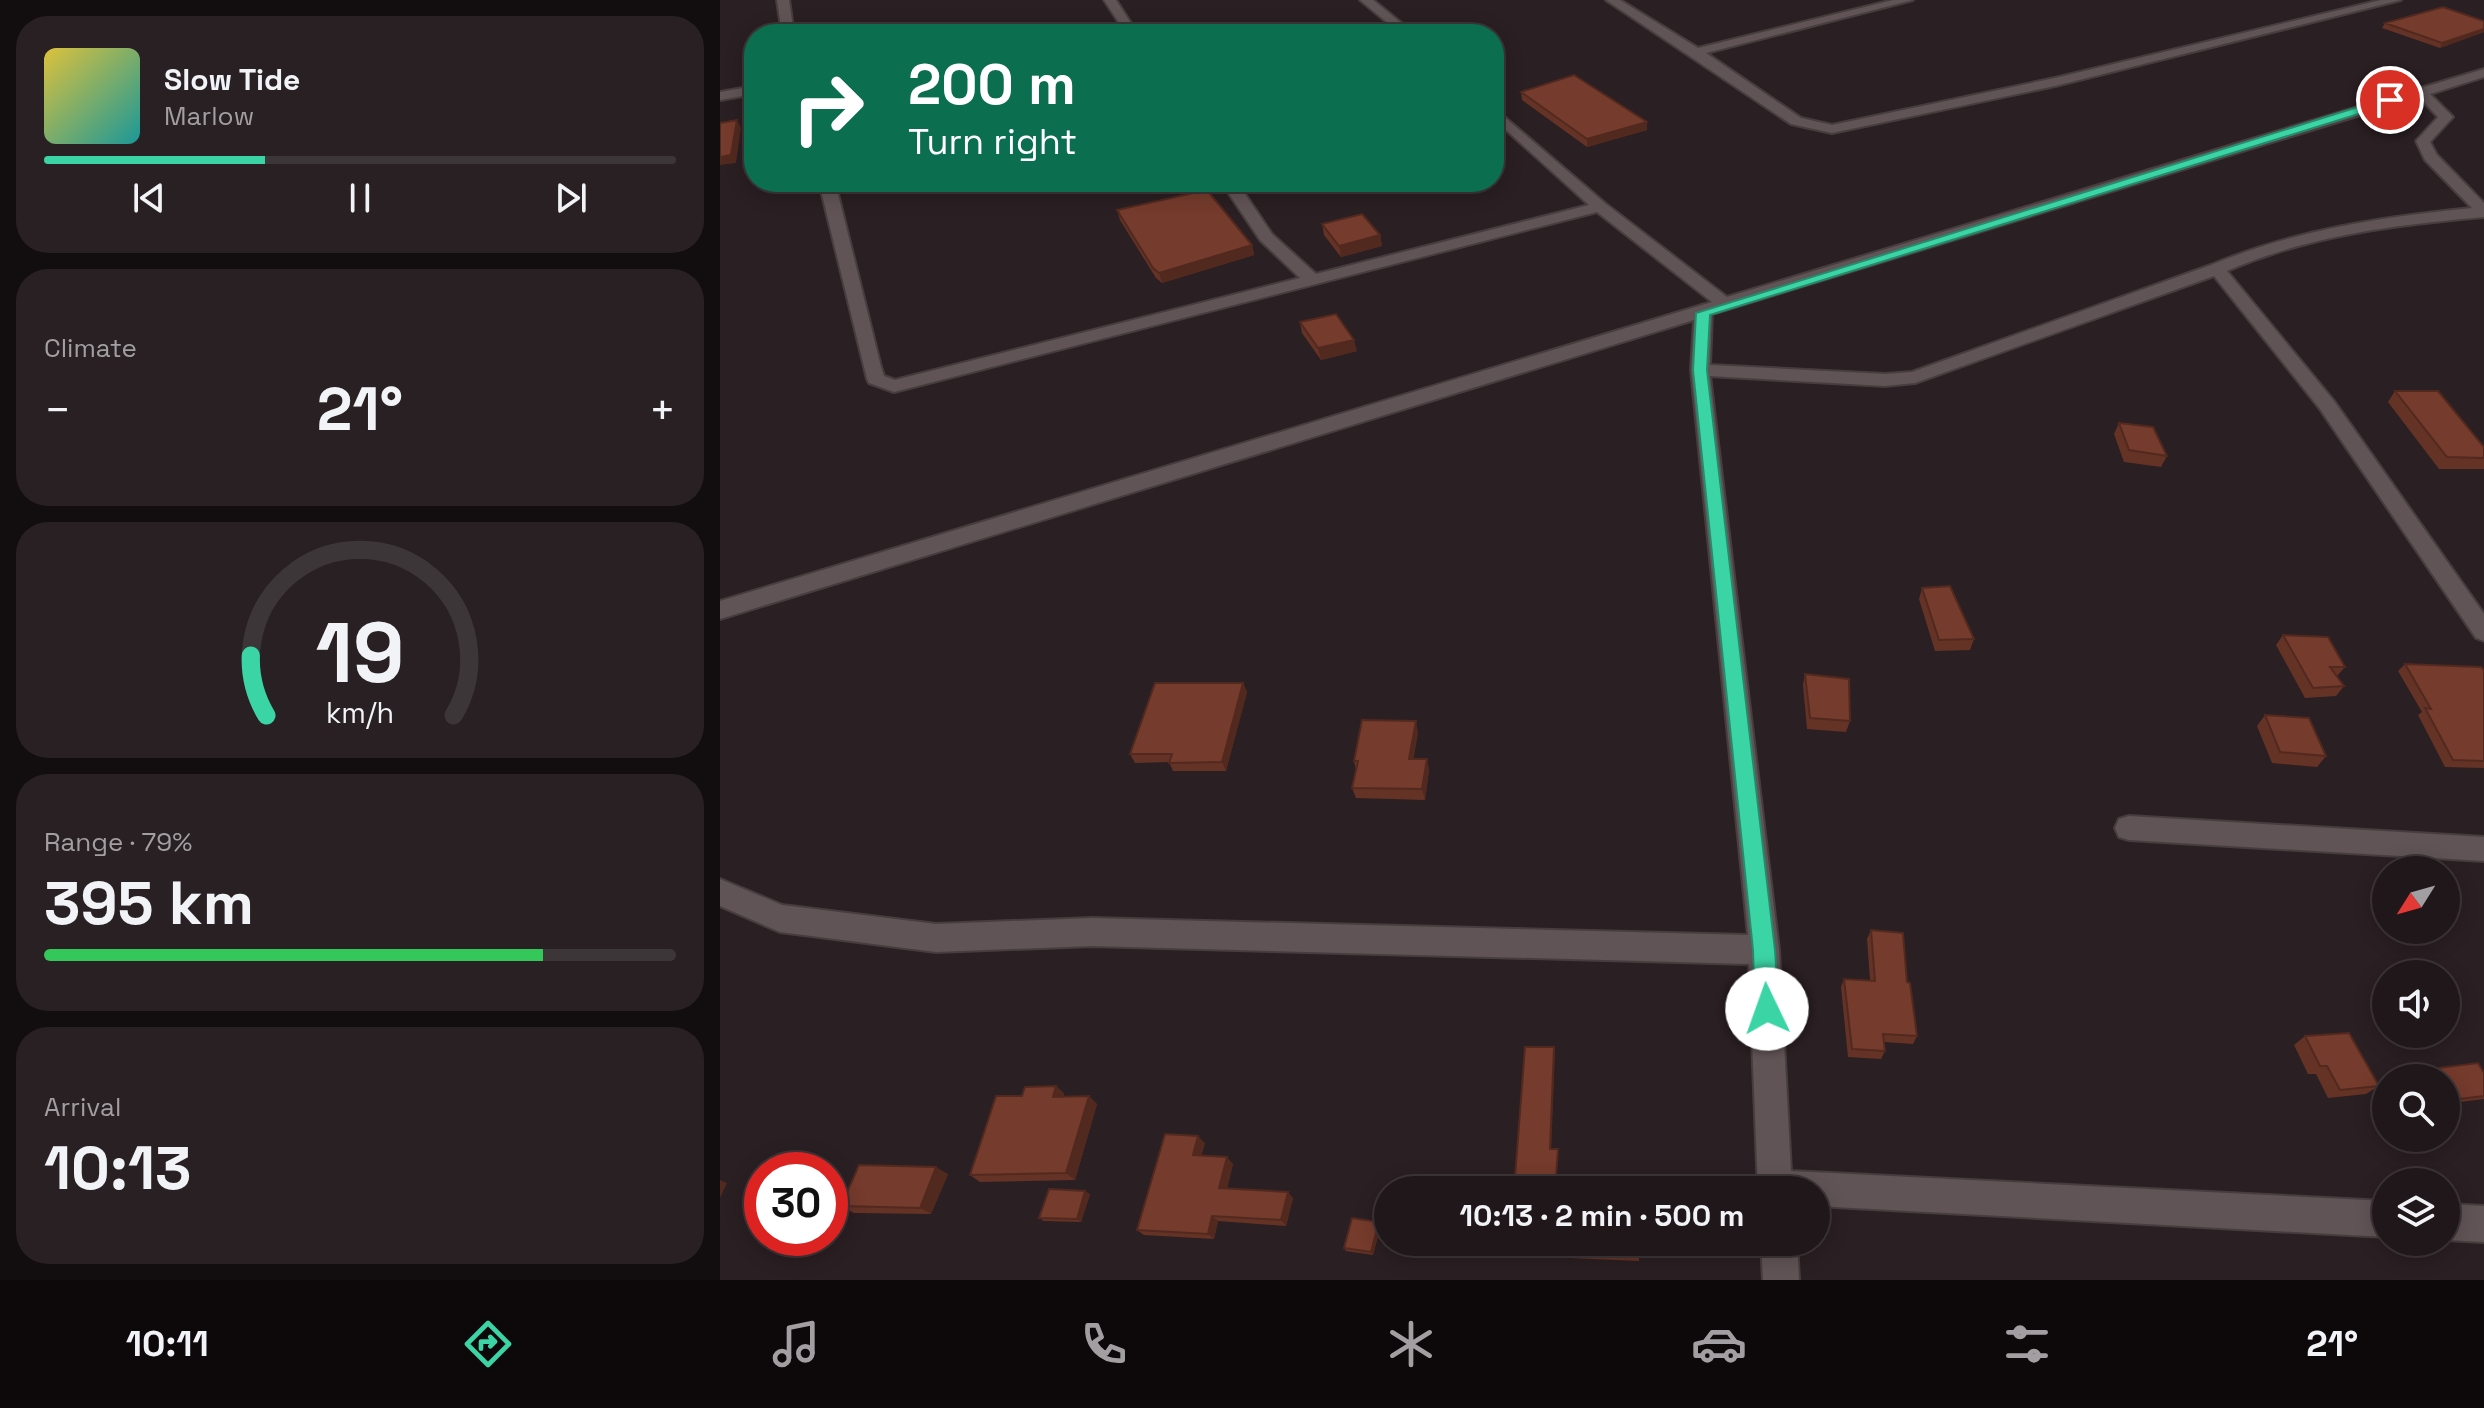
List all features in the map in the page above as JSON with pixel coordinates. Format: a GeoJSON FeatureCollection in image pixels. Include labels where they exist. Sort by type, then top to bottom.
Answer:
{"type":"FeatureCollection","features":[{"type":"Feature","properties":{"kind":"street"},"geometry":{"type":"LineString","coordinates":[[783,0],[787,24]]}},
{"type":"Feature","properties":{"kind":"street"},"geometry":{"type":"LineString","coordinates":[[1110,0],[1125,24]]}},
{"type":"Feature","properties":{"kind":"street"},"geometry":{"type":"LineString","coordinates":[[1366,0],[1396,24]]}},
{"type":"Feature","properties":{"kind":"street"},"geometry":{"type":"LineString","coordinates":[[1612,0],[1696,52],[1796,121],[1832,129],[2055,82],[2395,0]]}},
{"type":"Feature","properties":{"kind":"street"},"geometry":{"type":"LineString","coordinates":[[1696,52],[1907,0]]}},
{"type":"Feature","properties":{"kind":"street"},"geometry":{"type":"LineString","coordinates":[[720,610],[2484,73]]}},
{"type":"Feature","properties":{"kind":"street"},"geometry":{"type":"LineString","coordinates":[[2420,91],[2446,117],[2423,141],[2430,157],[2484,212]]}},
{"type":"Feature","properties":{"kind":"street"},"geometry":{"type":"LineString","coordinates":[[720,96],[744,92]]}},
{"type":"Feature","properties":{"kind":"street"},"geometry":{"type":"LineString","coordinates":[[1504,121],[1714,309]]}},
{"type":"Feature","properties":{"kind":"street"},"geometry":{"type":"LineString","coordinates":[[829,192],[872,367],[876,379],[894,386],[1600,207]]}},
{"type":"Feature","properties":{"kind":"street"},"geometry":{"type":"LineString","coordinates":[[1238,192],[1251,218],[1268,240],[1313,280]]}},
{"type":"Feature","properties":{"kind":"street"},"geometry":{"type":"LineString","coordinates":[[1700,370],[1885,380],[1915,377],[2217,269],[2259,251],[2382,222],[2484,212]]}},
{"type":"Feature","properties":{"kind":"street"},"geometry":{"type":"LineString","coordinates":[[2217,269],[2327,405],[2484,632]]}},
{"type":"Feature","properties":{"kind":"street"},"geometry":{"type":"LineString","coordinates":[[1714,309],[1700,370],[1764,950],[1774,1176]]}},
{"type":"Feature","properties":{"kind":"street"},"geometry":{"type":"LineString","coordinates":[[2129,828],[2484,849]]}},
{"type":"Feature","properties":{"kind":"street"},"geometry":{"type":"LineString","coordinates":[[720,892],[780,918],[936,938],[1092,932],[1764,950]]}},
{"type":"Feature","properties":{"kind":"street"},"geometry":{"type":"LineString","coordinates":[[1830,1191],[2372,1218]]}},
{"type":"Feature","properties":{"kind":"street"},"geometry":{"type":"LineString","coordinates":[[2460,1223],[2484,1224]]}},
{"type":"Feature","properties":{"kind":"street"},"geometry":{"type":"LineString","coordinates":[[1780,1256],[1781,1280]]}},
{"type":"Feature","properties":{"kind":"building"},"geometry":{"type":"Polygon","coordinates":[[[2443,7],[2484,21],[2484,29],[2442,43],[2385,23],[2443,7]]]}},
{"type":"Feature","properties":{"kind":"building"},"geometry":{"type":"Polygon","coordinates":[[[1574,75],[1647,122],[1587,139],[1521,92],[1574,75]]]}},
{"type":"Feature","properties":{"kind":"building"},"geometry":{"type":"Polygon","coordinates":[[[737,120],[731,155],[720,157],[720,123],[737,120]]]}},
{"type":"Feature","properties":{"kind":"building"},"geometry":{"type":"Polygon","coordinates":[[[1209,192],[1252,245],[1159,273],[1117,210],[1209,192]]]}},
{"type":"Feature","properties":{"kind":"building"},"geometry":{"type":"Polygon","coordinates":[[[1362,214],[1380,235],[1339,246],[1322,224],[1362,214]]]}},
{"type":"Feature","properties":{"kind":"building"},"geometry":{"type":"Polygon","coordinates":[[[1336,314],[1354,340],[1318,348],[1300,322],[1336,314]]]}},
{"type":"Feature","properties":{"kind":"building"},"geometry":{"type":"Polygon","coordinates":[[[2395,391],[2438,391],[2484,447],[2484,458],[2447,457],[2395,391]]]}},
{"type":"Feature","properties":{"kind":"building"},"geometry":{"type":"Polygon","coordinates":[[[2119,423],[2153,427],[2167,456],[2129,450],[2119,423]]]}},
{"type":"Feature","properties":{"kind":"building"},"geometry":{"type":"Polygon","coordinates":[[[1950,586],[1974,639],[1939,640],[1922,588],[1950,586]]]}},
{"type":"Feature","properties":{"kind":"building"},"geometry":{"type":"Polygon","coordinates":[[[2283,635],[2328,637],[2345,667],[2330,667],[2344,686],[2313,688],[2283,635]]]}},
{"type":"Feature","properties":{"kind":"building"},"geometry":{"type":"Polygon","coordinates":[[[2405,664],[2481,667],[2484,670],[2484,761],[2453,760],[2425,708],[2431,709],[2405,664]]]}},
{"type":"Feature","properties":{"kind":"building"},"geometry":{"type":"Polygon","coordinates":[[[1805,674],[1849,679],[1850,721],[1810,718],[1805,674]]]}},
{"type":"Feature","properties":{"kind":"building"},"geometry":{"type":"Polygon","coordinates":[[[1155,683],[1243,683],[1222,762],[1169,763],[1172,754],[1130,754],[1155,683]]]}},
{"type":"Feature","properties":{"kind":"building"},"geometry":{"type":"Polygon","coordinates":[[[2265,715],[2309,718],[2326,756],[2280,752],[2265,715]]]}},
{"type":"Feature","properties":{"kind":"building"},"geometry":{"type":"Polygon","coordinates":[[[1362,720],[1416,721],[1409,759],[1427,759],[1422,789],[1352,788],[1362,720]]]}},
{"type":"Feature","properties":{"kind":"building"},"geometry":{"type":"Polygon","coordinates":[[[1871,930],[1903,933],[1907,982],[1910,983],[1917,1036],[1883,1034],[1885,1051],[1852,1049],[1844,979],[1875,981],[1871,930]]]}},
{"type":"Feature","properties":{"kind":"building"},"geometry":{"type":"Polygon","coordinates":[[[2349,1033],[2372,1074],[2372,1087],[2340,1090],[2327,1066],[2320,1066],[2305,1036],[2349,1033]]]}},
{"type":"Feature","properties":{"kind":"building"},"geometry":{"type":"Polygon","coordinates":[[[1525,1047],[1554,1047],[1550,1149],[1558,1149],[1556,1176],[1515,1176],[1525,1047]]]}},
{"type":"Feature","properties":{"kind":"building"},"geometry":{"type":"Polygon","coordinates":[[[2478,1063],[2484,1073],[2484,1096],[2460,1099],[2460,1065],[2478,1063]]]}},
{"type":"Feature","properties":{"kind":"building"},"geometry":{"type":"Polygon","coordinates":[[[1056,1086],[1053,1097],[1089,1096],[1066,1173],[970,1175],[996,1096],[1022,1096],[1025,1087],[1056,1086]]]}},
{"type":"Feature","properties":{"kind":"building"},"geometry":{"type":"Polygon","coordinates":[[[1165,1134],[1198,1136],[1193,1155],[1227,1157],[1219,1188],[1288,1192],[1281,1220],[1212,1216],[1208,1234],[1137,1230],[1165,1134]]]}},
{"type":"Feature","properties":{"kind":"building"},"geometry":{"type":"Polygon","coordinates":[[[859,1165],[936,1167],[920,1208],[848,1206],[848,1190],[859,1165]]]}},
{"type":"Feature","properties":{"kind":"building"},"geometry":{"type":"Polygon","coordinates":[[[1049,1189],[1085,1191],[1077,1219],[1039,1218],[1049,1189]]]}},
{"type":"Feature","properties":{"kind":"building"},"geometry":{"type":"Polygon","coordinates":[[[1352,1218],[1374,1221],[1371,1252],[1344,1248],[1352,1218]]]}},
{"type":"Feature","properties":{"kind":"route"},"geometry":{"type":"LineString","coordinates":[[1767,1009],[1764,950],[1700,370],[1703,313],[2390,100]]}}]}
